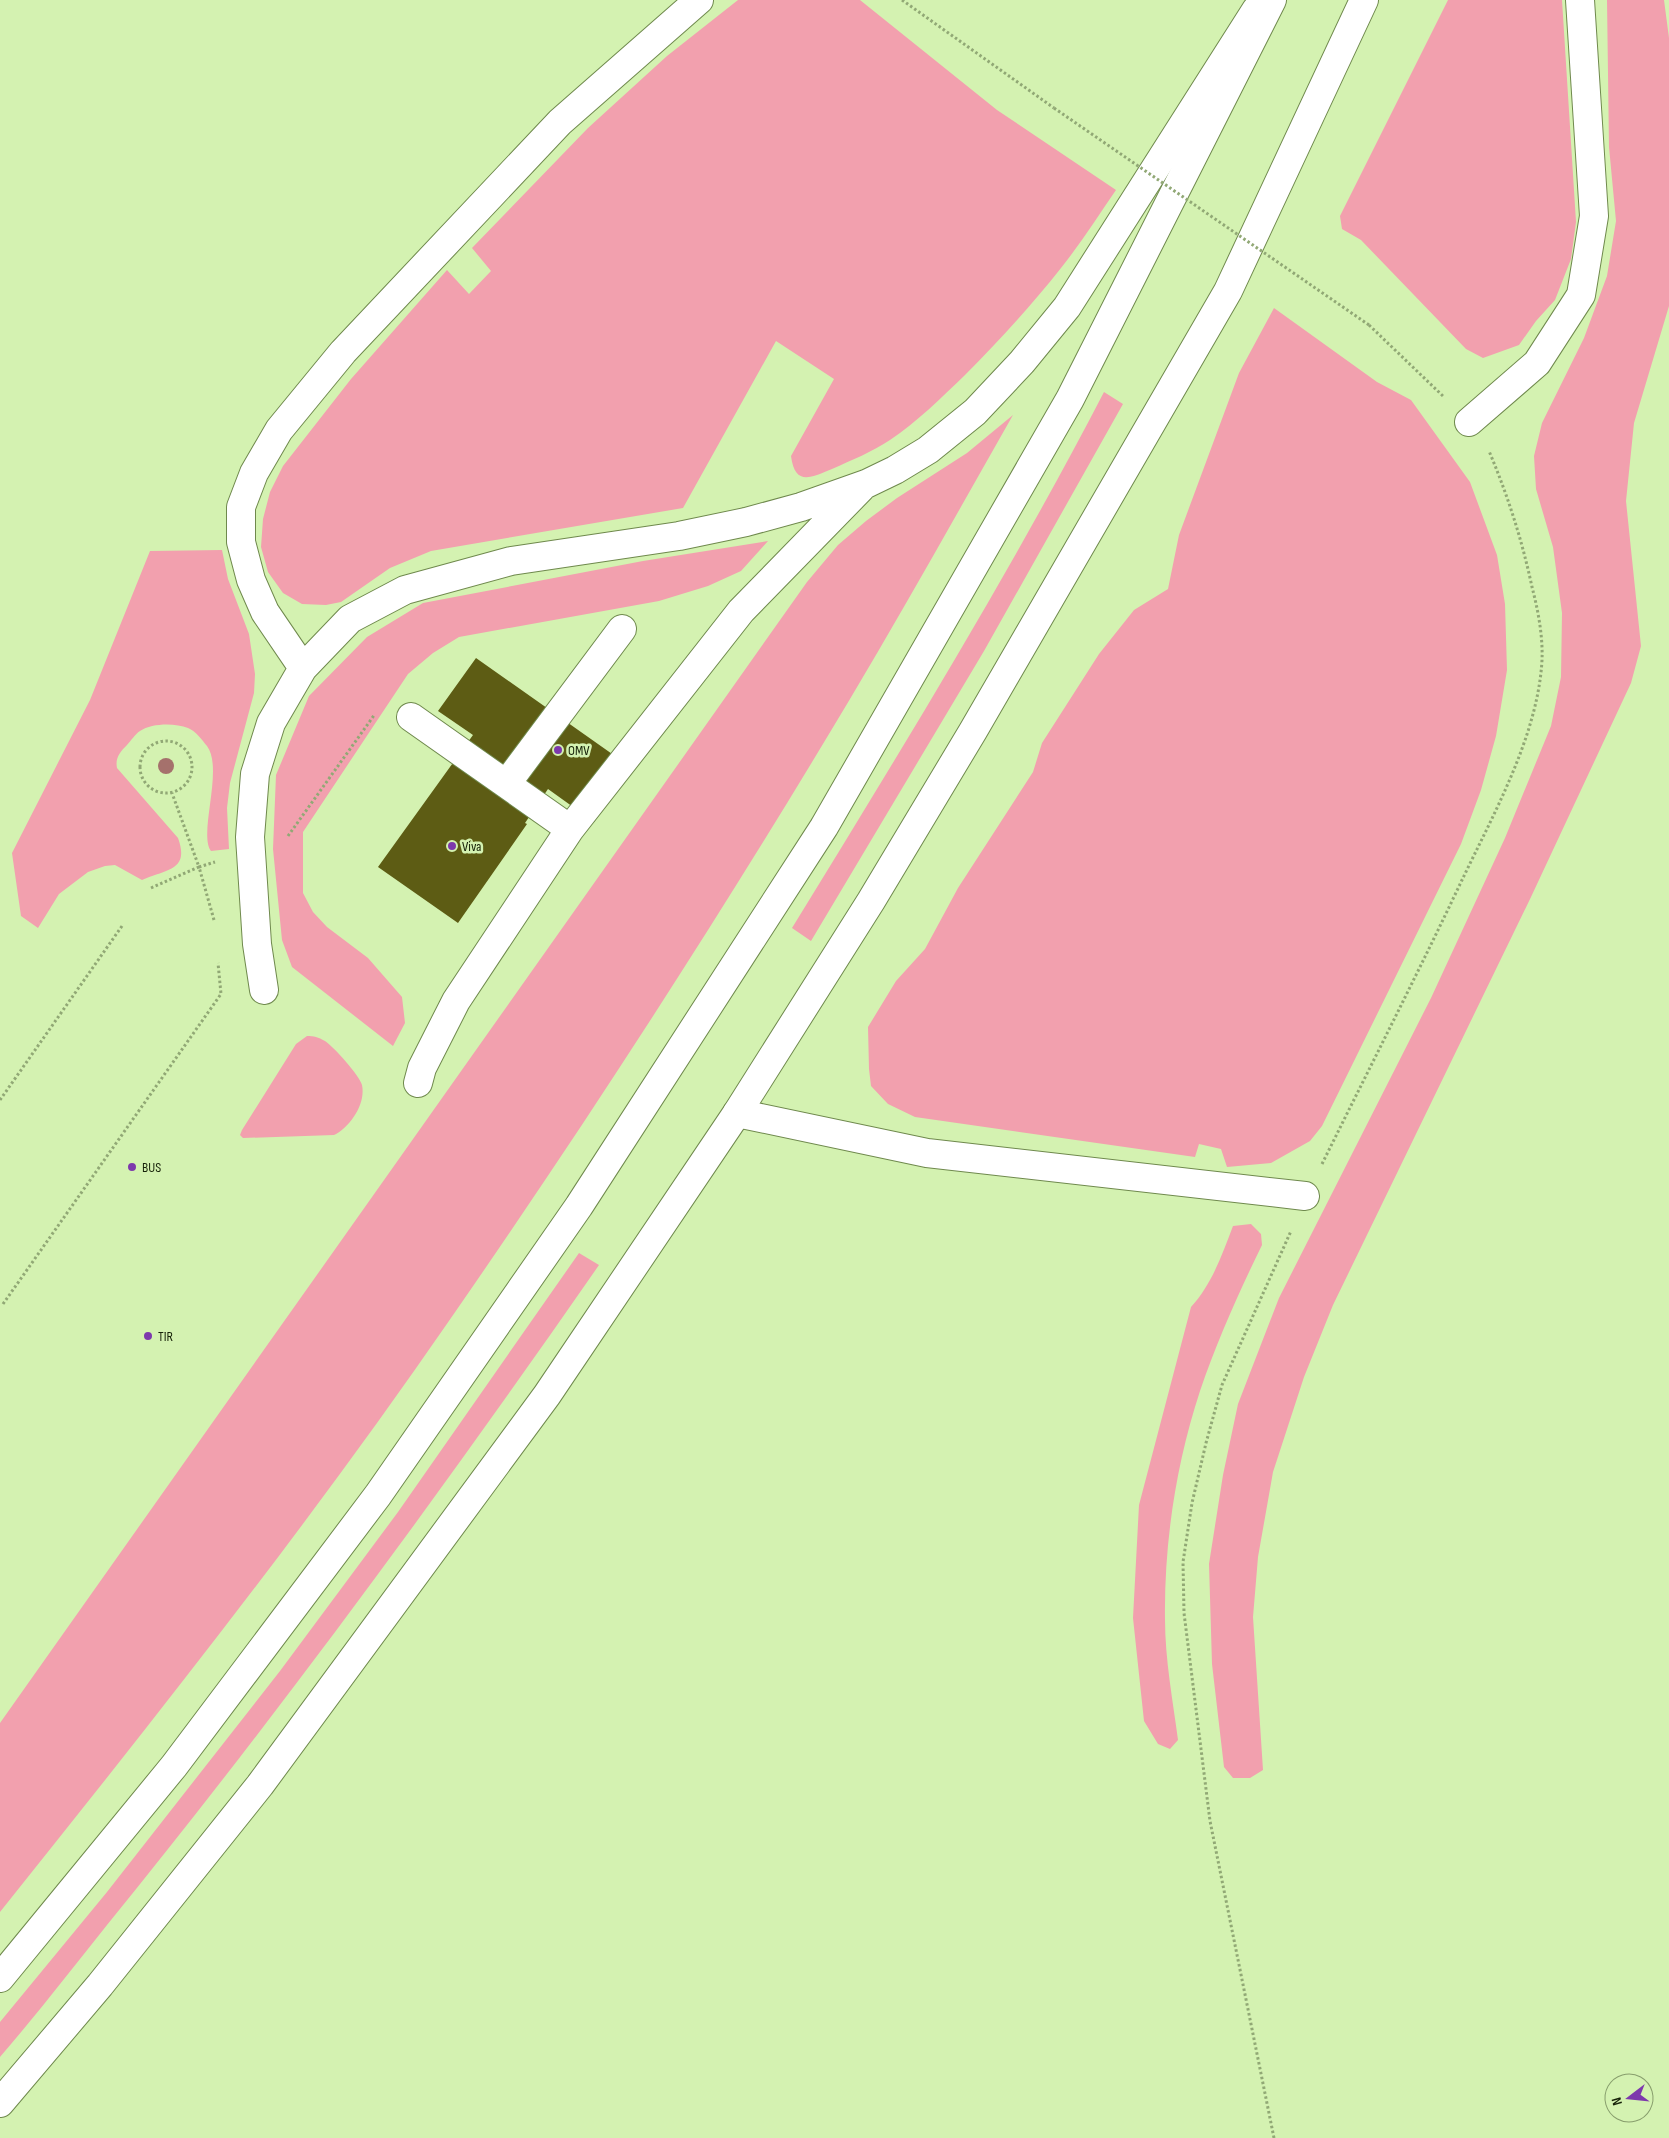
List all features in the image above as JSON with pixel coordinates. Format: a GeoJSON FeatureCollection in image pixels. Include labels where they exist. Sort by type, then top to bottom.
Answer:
{"type":"FeatureCollection","features":[{"type":"Feature","properties":{"kind":"main road"},"geometry":{"type":"LineString","coordinates":[[303,668],[265,612],[251,580],[241,542],[241,507],[254,473],[279,430],[343,352],[560,122],[699,0]]}},
{"type":"Feature","properties":{"kind":"main road"},"geometry":{"type":"LineString","coordinates":[[264,990],[258,944],[250,837],[255,774],[271,723],[303,668],[350,619],[405,590],[511,561],[679,536],[746,522],[801,507],[866,484],[896,470],[928,450],[975,412],[1022,362],[1067,306],[1262,0]]}},
{"type":"Feature","properties":{"kind":"main road"},"geometry":{"type":"LineString","coordinates":[[0,1978],[174,1766],[378,1495],[579,1206],[824,827],[1070,399],[1272,0]]}},
{"type":"Feature","properties":{"kind":"main road"},"geometry":{"type":"LineString","coordinates":[[0,2103],[100,1985],[260,1785],[547,1395],[737,1113],[871,901],[973,731],[1228,291],[1364,0]]}},
{"type":"Feature","properties":{"kind":"main road"},"geometry":{"type":"LineString","coordinates":[[1470,422],[1536,363],[1581,295],[1594,216],[1580,0]]}},
{"type":"Feature","properties":{"kind":"main road"},"geometry":{"type":"LineString","coordinates":[[418,1084],[422,1068],[456,1001],[570,829],[741,611],[866,484]]}},
{"type":"Feature","properties":{"kind":"main road"},"geometry":{"type":"LineString","coordinates":[[507,783],[622,630]]}},
{"type":"Feature","properties":{"kind":"main road"},"geometry":{"type":"LineString","coordinates":[[411,717],[570,829]]}},
{"type":"Feature","properties":{"kind":"main road"},"geometry":{"type":"LineString","coordinates":[[737,1113],[927,1153],[1305,1196]]}},
{"type":"Feature","properties":{"kind":"path"},"geometry":{"type":"LineString","coordinates":[[902,0],[1054,108],[1369,325],[1470,422],[1489,450],[1508,497],[1522,540],[1535,599],[1542,659],[1538,688],[1522,746],[1496,810],[1401,1006],[1305,1196],[1222,1385],[1192,1502],[1184,1562],[1184,1613],[1210,1822],[1274,2138]]}},
{"type":"Feature","properties":{"kind":"path"},"geometry":{"type":"LineString","coordinates":[[287,838],[374,713],[380,718]]}},
{"type":"Feature","properties":{"kind":"path"},"geometry":{"type":"LineString","coordinates":[[167,740],[181,746],[188,752],[191,760],[192,768],[186,783],[172,792],[165,793],[150,788],[140,774],[140,765],[146,750],[151,744],[159,741],[167,740]]}},
{"type":"Feature","properties":{"kind":"path"},"geometry":{"type":"LineString","coordinates":[[172,792],[199,867],[214,920]]}},
{"type":"Feature","properties":{"kind":"path"},"geometry":{"type":"LineString","coordinates":[[151,888],[199,867],[222,860]]}},
{"type":"Feature","properties":{"kind":"path"},"geometry":{"type":"LineString","coordinates":[[0,1100],[122,926]]}},
{"type":"Feature","properties":{"kind":"path"},"geometry":{"type":"LineString","coordinates":[[4,1304],[221,994],[218,963]]}},
{"type":"Feature","properties":{"kind":"shaded area"},"geometry":{"type":"Polygon","coordinates":[[[738,0],[860,0],[997,110],[1116,190],[1061,268],[990,349],[919,418],[890,440],[862,456],[810,477],[800,476],[796,472],[791,456],[834,379],[776,341],[683,508],[431,551],[390,568],[341,602],[326,605],[302,604],[283,593],[268,572],[261,547],[263,519],[270,492],[283,466],[351,379],[447,270],[469,294],[491,271],[472,248],[588,128],[667,56],[738,0]]]}},
{"type":"Feature","properties":{"kind":"shaded area"},"geometry":{"type":"Polygon","coordinates":[[[1448,0],[1562,0],[1576,222],[1571,259],[1555,300],[1536,321],[1519,345],[1483,358],[1466,349],[1361,240],[1342,229],[1340,216],[1448,0]]]}},
{"type":"Feature","properties":{"kind":"shaded area"},"geometry":{"type":"Polygon","coordinates":[[[1607,0],[1664,0],[1669,38],[1669,306],[1634,423],[1626,501],[1641,646],[1631,683],[1531,897],[1333,1305],[1304,1377],[1273,1472],[1258,1557],[1253,1617],[1263,1770],[1250,1778],[1233,1778],[1224,1767],[1212,1664],[1209,1564],[1223,1475],[1238,1404],[1279,1298],[1431,998],[1505,838],[1551,726],[1561,677],[1562,613],[1553,547],[1536,489],[1534,456],[1542,423],[1584,338],[1607,276],[1616,221],[1609,147],[1607,0]]]}},
{"type":"Feature","properties":{"kind":"shaded area"},"geometry":{"type":"Polygon","coordinates":[[[1274,308],[1377,382],[1411,400],[1470,482],[1497,555],[1505,604],[1507,670],[1496,736],[1481,790],[1461,844],[1322,1126],[1310,1141],[1271,1163],[1227,1167],[1221,1149],[1199,1144],[1195,1157],[915,1117],[888,1104],[871,1086],[868,1027],[896,981],[925,949],[958,888],[1033,772],[1042,743],[1099,654],[1134,610],[1168,589],[1179,535],[1239,373],[1274,308]]]}},
{"type":"Feature","properties":{"kind":"shaded area"},"geometry":{"type":"Polygon","coordinates":[[[1104,392],[1123,404],[984,651],[811,941],[792,928],[992,596],[1104,392]]]}},
{"type":"Feature","properties":{"kind":"shaded area"},"geometry":{"type":"Polygon","coordinates":[[[1013,415],[871,664],[802,778],[656,1012],[555,1166],[451,1318],[343,1470],[174,1693],[0,1912],[0,1723],[807,582],[838,545],[866,521],[897,498],[967,453],[1013,415]]]}},
{"type":"Feature","properties":{"kind":"shaded area"},"geometry":{"type":"Polygon","coordinates":[[[768,541],[741,571],[708,586],[659,601],[459,637],[433,653],[408,674],[303,832],[303,893],[313,912],[327,927],[368,958],[402,997],[405,1023],[393,1046],[292,967],[282,940],[273,849],[276,775],[309,696],[367,637],[423,603],[643,561],[768,541]]]}},
{"type":"Feature","properties":{"kind":"shaded area"},"geometry":{"type":"Polygon","coordinates":[[[222,550],[228,579],[249,634],[255,674],[254,693],[230,783],[227,808],[229,849],[211,851],[208,843],[207,831],[213,770],[212,756],[207,746],[194,731],[183,726],[164,725],[145,728],[136,734],[120,753],[117,758],[117,768],[178,838],[181,857],[178,863],[167,871],[142,880],[115,865],[105,866],[88,872],[59,894],[38,928],[21,916],[12,853],[90,700],[150,551],[222,550]]]}},
{"type":"Feature","properties":{"kind":"shaded area"},"geometry":{"type":"Polygon","coordinates":[[[307,1036],[318,1038],[329,1044],[357,1075],[363,1092],[356,1114],[346,1126],[334,1135],[243,1138],[240,1135],[242,1130],[296,1044],[307,1036]]]}},
{"type":"Feature","properties":{"kind":"shaded area"},"geometry":{"type":"Polygon","coordinates":[[[1251,1224],[1261,1234],[1262,1245],[1229,1317],[1200,1391],[1184,1447],[1173,1504],[1165,1590],[1165,1634],[1178,1740],[1170,1749],[1158,1744],[1144,1721],[1133,1618],[1139,1505],[1191,1307],[1211,1279],[1233,1226],[1251,1224]]]}},
{"type":"Feature","properties":{"kind":"shaded area"},"geometry":{"type":"Polygon","coordinates":[[[579,1253],[599,1265],[480,1434],[359,1600],[235,1764],[0,2057],[0,2022],[107,1892],[280,1671],[398,1512],[579,1253]]]}},
{"type":"Feature","properties":{"kind":"building"},"geometry":{"type":"Polygon","coordinates":[[[476,658],[632,768],[594,822],[548,789],[525,823],[527,824],[458,923],[378,867],[473,735],[438,711],[476,658]]]}},
{"type":"Feature","properties":{"kind":"place","name":"OMV"},"geometry":{"type":"Point","coordinates":[558,750]}},
{"type":"Feature","properties":{"kind":"place","name":"Viva"},"geometry":{"type":"Point","coordinates":[452,846]}},
{"type":"Feature","properties":{"kind":"place","name":"BUS"},"geometry":{"type":"Point","coordinates":[132,1167]}},
{"type":"Feature","properties":{"kind":"place","name":"TIR"},"geometry":{"type":"Point","coordinates":[148,1336]}}]}
